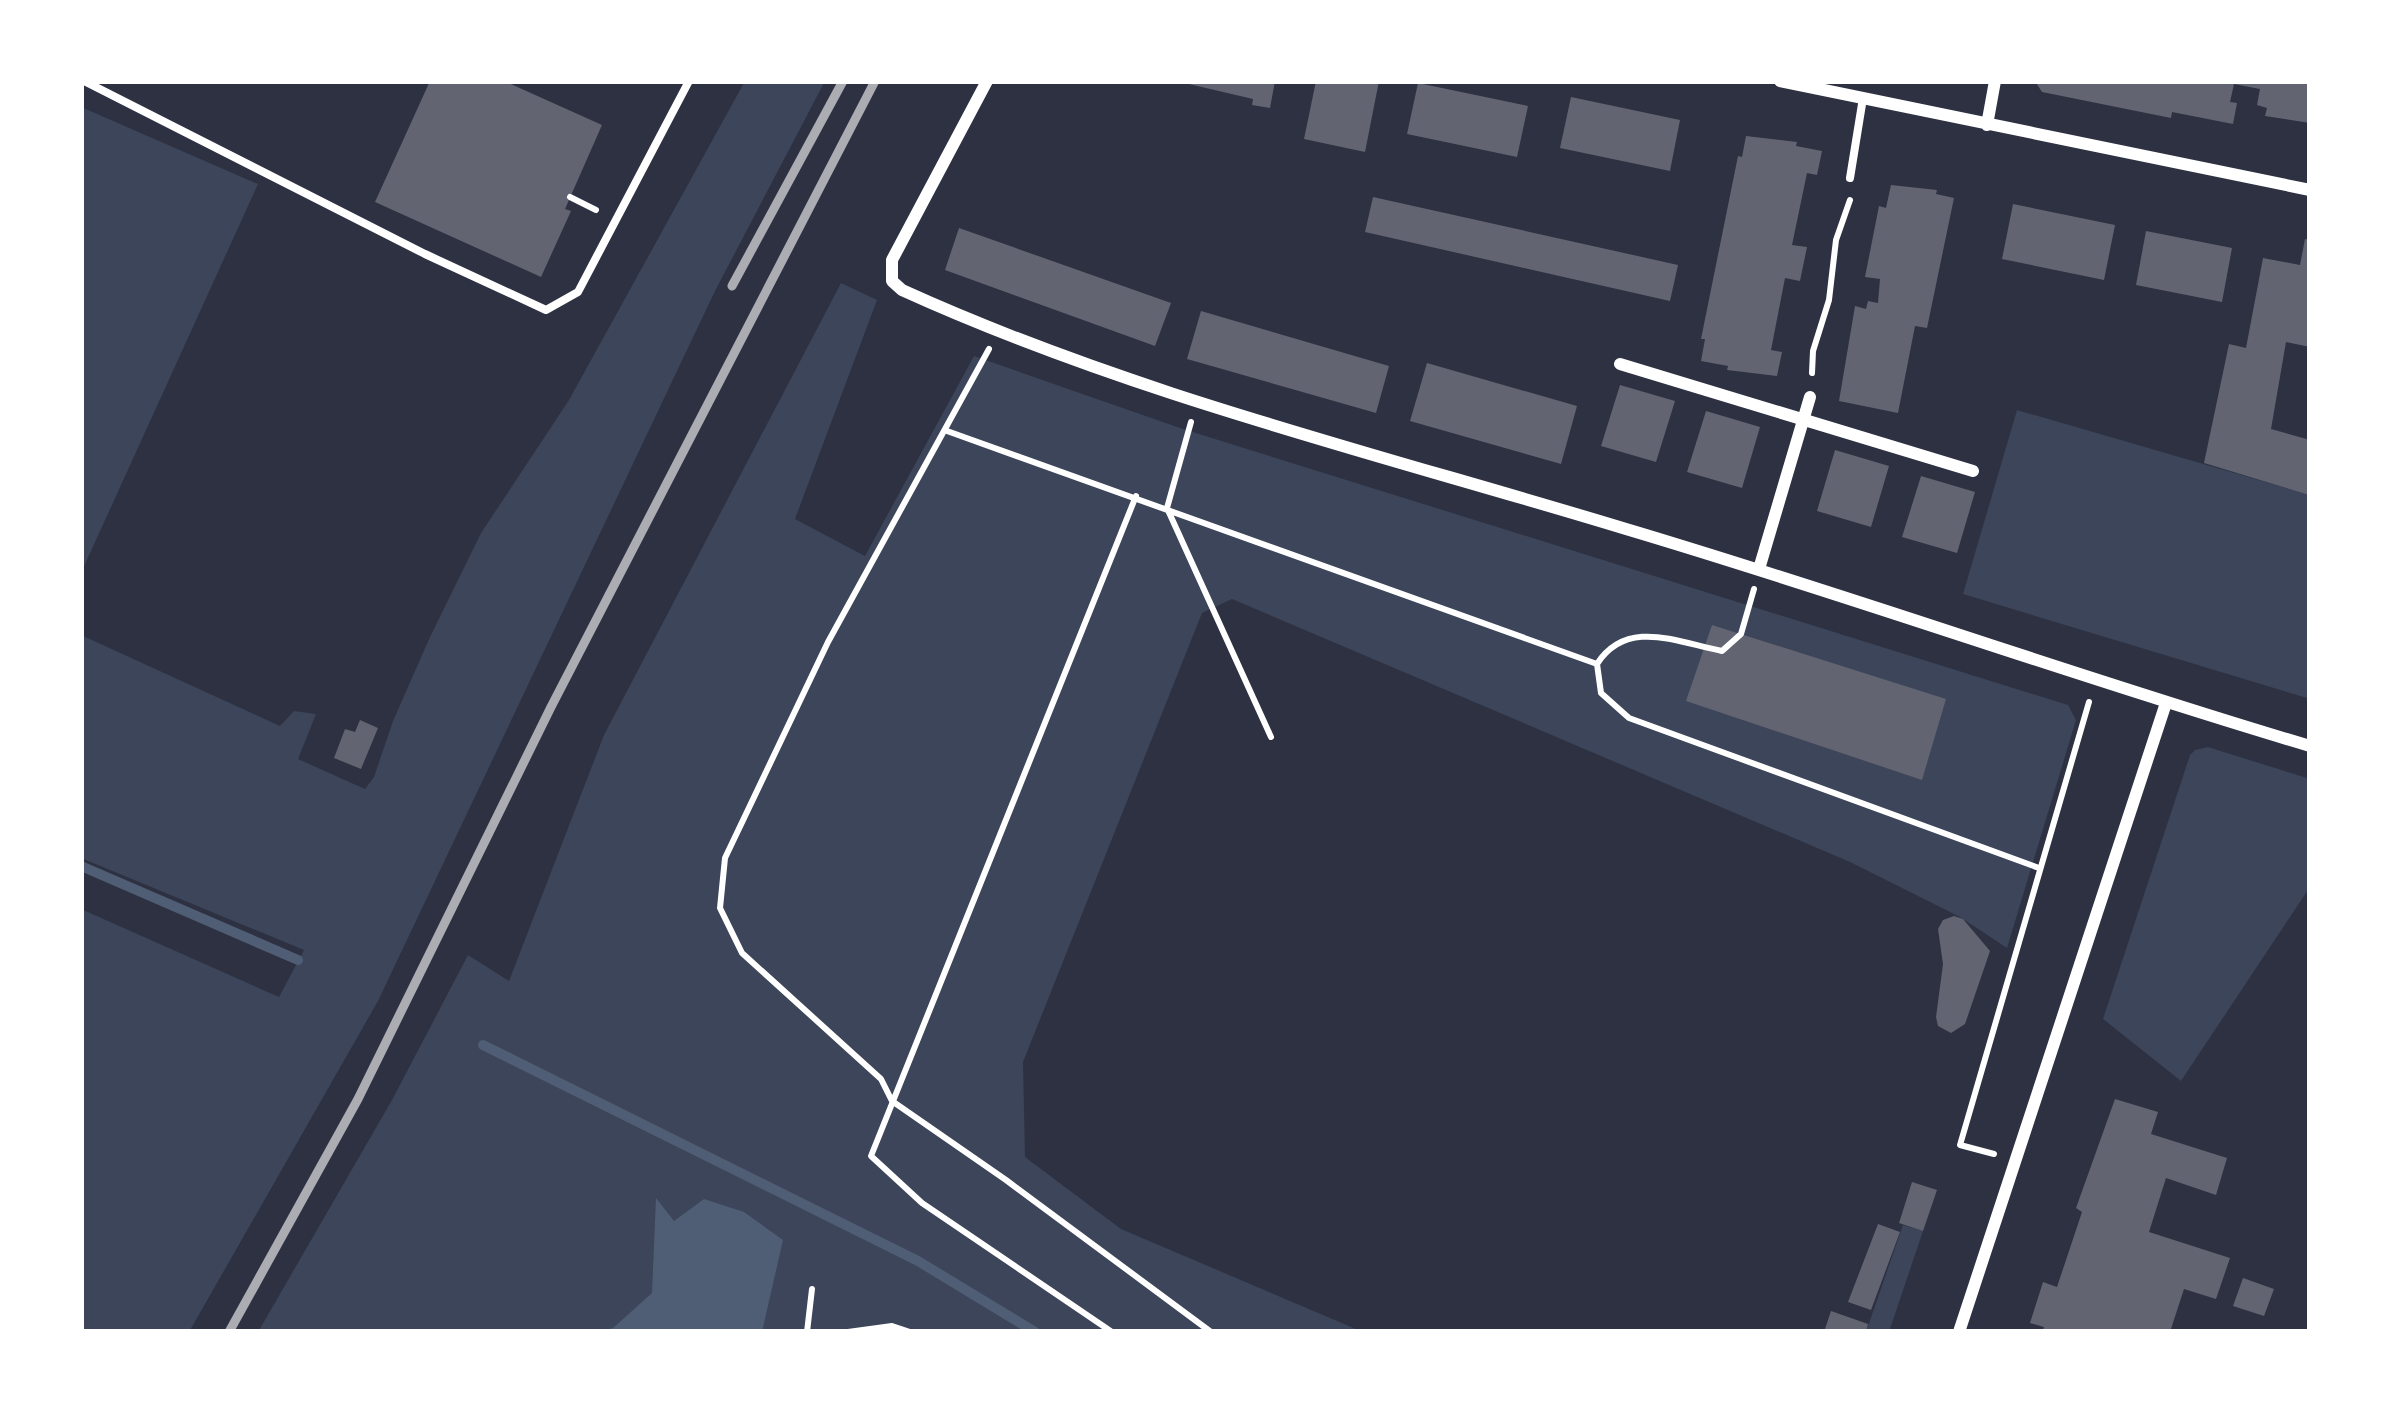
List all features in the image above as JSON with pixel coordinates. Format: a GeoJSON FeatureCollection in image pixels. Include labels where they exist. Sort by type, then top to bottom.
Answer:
{"type":"FeatureCollection","features":[{"type":"Feature","properties":{"kind":"street"},"geometry":{"type":"LineString","coordinates":[[987,81],[892,260],[892,281],[902,290],[998,334],[1197,402],[1760,569],[2166,704],[2310,746]]}},
{"type":"Feature","properties":{"kind":"street"},"geometry":{"type":"LineString","coordinates":[[1780,81],[2310,190]]}},
{"type":"Feature","properties":{"kind":"street"},"geometry":{"type":"LineString","coordinates":[[1987,125],[1995,81]]}},
{"type":"Feature","properties":{"kind":"street"},"geometry":{"type":"LineString","coordinates":[[1620,364],[1972,471]]}},
{"type":"Feature","properties":{"kind":"street"},"geometry":{"type":"LineString","coordinates":[[1760,569],[1810,397]]}},
{"type":"Feature","properties":{"kind":"street"},"geometry":{"type":"LineString","coordinates":[[1959,1332],[2166,704]]}},
{"type":"Feature","properties":{"kind":"lane"},"geometry":{"type":"LineString","coordinates":[[84,81],[546,310],[578,292],[689,81]]}},
{"type":"Feature","properties":{"kind":"lane"},"geometry":{"type":"LineString","coordinates":[[1850,178],[1863,98]]}},
{"type":"Feature","properties":{"kind":"path"},"geometry":{"type":"LineString","coordinates":[[1810,397],[1813,351],[1829,300],[1836,240],[1850,205],[1850,178]]}},
{"type":"Feature","properties":{"kind":"path"},"geometry":{"type":"LineString","coordinates":[[570,197],[615,219]]}},
{"type":"Feature","properties":{"kind":"path"},"geometry":{"type":"LineString","coordinates":[[998,334],[828,641],[724,859],[720,908],[742,953],[881,1079],[892,1101],[1211,1332]]}},
{"type":"Feature","properties":{"kind":"path"},"geometry":{"type":"LineString","coordinates":[[1197,402],[1167,508],[1270,736]]}},
{"type":"Feature","properties":{"kind":"path"},"geometry":{"type":"LineString","coordinates":[[946,430],[1597,664]]}},
{"type":"Feature","properties":{"kind":"path"},"geometry":{"type":"LineString","coordinates":[[1112,1332],[922,1203],[871,1156],[1136,496]]}},
{"type":"Feature","properties":{"kind":"path"},"geometry":{"type":"LineString","coordinates":[[1760,569],[1741,634],[1722,651],[1637,635],[1610,644],[1597,664],[1601,693],[1629,718],[2039,868]]}},
{"type":"Feature","properties":{"kind":"path"},"geometry":{"type":"LineString","coordinates":[[2015,1159],[1960,1145],[2096,680]]}},
{"type":"Feature","properties":{"kind":"path"},"geometry":{"type":"LineString","coordinates":[[808,1332],[812,1289]]}},
{"type":"Feature","properties":{"kind":"path"},"geometry":{"type":"LineString","coordinates":[[848,1332],[892,1326],[910,1332]]}},
{"type":"Feature","properties":{"kind":"shaded area"},"geometry":{"type":"Polygon","coordinates":[[[745,81],[825,81],[715,291],[378,1001],[189,1332],[81,1332],[81,909],[279,997],[304,950],[81,858],[81,635],[280,726],[294,711],[316,714],[298,759],[365,789],[481,533],[569,400],[745,81]]]}},
{"type":"Feature","properties":{"kind":"shaded area"},"geometry":{"type":"Polygon","coordinates":[[[81,107],[258,184],[81,573],[81,107]]]}},
{"type":"Feature","properties":{"kind":"shaded area"},"geometry":{"type":"Polygon","coordinates":[[[841,283],[877,300],[795,519],[865,556],[974,356],[1183,429],[2068,705],[2076,720],[2007,948],[1960,917],[1850,862],[1232,599],[1202,613],[1023,1062],[1025,1157],[1121,1229],[1363,1332],[258,1332],[392,1100],[468,955],[509,981],[604,735],[841,283]]]}},
{"type":"Feature","properties":{"kind":"shaded area"},"geometry":{"type":"Polygon","coordinates":[[[2017,410],[2310,495],[2310,699],[1963,594],[2017,410]]]}},
{"type":"Feature","properties":{"kind":"shaded area"},"geometry":{"type":"Polygon","coordinates":[[[2208,747],[2310,779],[2310,887],[2181,1081],[2103,1019],[2190,755],[2208,747]]]}},
{"type":"Feature","properties":{"kind":"shaded area"},"geometry":{"type":"Polygon","coordinates":[[[656,1198],[674,1221],[704,1199],[744,1212],[783,1240],[762,1332],[598,1332],[613,1328],[652,1293],[656,1198]]]}},
{"type":"Feature","properties":{"kind":"shaded area"},"geometry":{"type":"Polygon","coordinates":[[[1903,1225],[1923,1231],[1889,1332],[1866,1332],[1903,1225]]]}},
{"type":"Feature","properties":{"kind":"building"},"geometry":{"type":"Polygon","coordinates":[[[430,81],[504,81],[602,125],[541,277],[375,202],[430,81]]]}},
{"type":"Feature","properties":{"kind":"building"},"geometry":{"type":"Polygon","coordinates":[[[1176,81],[1275,81],[1270,108],[1252,105],[1253,99],[1176,81]]]}},
{"type":"Feature","properties":{"kind":"building"},"geometry":{"type":"Polygon","coordinates":[[[1316,81],[1379,81],[1365,152],[1304,139],[1316,81]]]}},
{"type":"Feature","properties":{"kind":"building"},"geometry":{"type":"Polygon","coordinates":[[[2035,81],[2310,81],[2310,123],[2265,116],[2267,108],[2257,105],[2260,89],[2234,84],[2233,124],[2172,112],[2171,118],[2042,92],[2035,81]]]}},
{"type":"Feature","properties":{"kind":"building"},"geometry":{"type":"Polygon","coordinates":[[[1418,83],[1528,106],[1517,157],[1407,134],[1418,83]]]}},
{"type":"Feature","properties":{"kind":"building"},"geometry":{"type":"Polygon","coordinates":[[[1571,97],[1680,120],[1670,171],[1560,148],[1571,97]]]}},
{"type":"Feature","properties":{"kind":"building"},"geometry":{"type":"Polygon","coordinates":[[[1746,136],[1797,142],[1796,146],[1822,151],[1817,175],[1807,173],[1792,245],[1807,247],[1800,281],[1785,278],[1771,350],[1782,352],[1777,376],[1727,370],[1728,366],[1701,361],[1705,339],[1701,339],[1746,136]]]}},
{"type":"Feature","properties":{"kind":"building"},"geometry":{"type":"Polygon","coordinates":[[[1891,185],[1937,190],[1936,194],[1954,198],[1927,328],[1915,326],[1898,413],[1839,401],[1855,306],[1866,309],[1868,301],[1878,303],[1880,279],[1865,277],[1879,206],[1886,208],[1891,185]]]}},
{"type":"Feature","properties":{"kind":"building"},"geometry":{"type":"Polygon","coordinates":[[[1373,197],[1678,265],[1670,301],[1365,232],[1373,197]]]}},
{"type":"Feature","properties":{"kind":"building"},"geometry":{"type":"Polygon","coordinates":[[[2013,204],[2115,225],[2104,280],[2002,259],[2013,204]]]}},
{"type":"Feature","properties":{"kind":"building"},"geometry":{"type":"Polygon","coordinates":[[[959,228],[1171,303],[1155,346],[945,270],[959,228]]]}},
{"type":"Feature","properties":{"kind":"building"},"geometry":{"type":"Polygon","coordinates":[[[2146,231],[2232,248],[2222,302],[2136,285],[2146,231]]]}},
{"type":"Feature","properties":{"kind":"building"},"geometry":{"type":"Polygon","coordinates":[[[2305,239],[2310,240],[2310,347],[2286,342],[2271,429],[2310,440],[2309,495],[2204,463],[2229,344],[2246,348],[2263,258],[2300,265],[2305,239]]]}},
{"type":"Feature","properties":{"kind":"building"},"geometry":{"type":"Polygon","coordinates":[[[1201,311],[1389,366],[1376,413],[1187,359],[1201,311]]]}},
{"type":"Feature","properties":{"kind":"building"},"geometry":{"type":"Polygon","coordinates":[[[1427,363],[1577,406],[1561,464],[1410,421],[1427,363]]]}},
{"type":"Feature","properties":{"kind":"building"},"geometry":{"type":"Polygon","coordinates":[[[1620,385],[1675,401],[1656,462],[1601,446],[1620,385]]]}},
{"type":"Feature","properties":{"kind":"building"},"geometry":{"type":"Polygon","coordinates":[[[1706,411],[1760,427],[1742,488],[1687,472],[1706,411]]]}},
{"type":"Feature","properties":{"kind":"building"},"geometry":{"type":"Polygon","coordinates":[[[1835,450],[1889,466],[1871,527],[1817,511],[1835,450]]]}},
{"type":"Feature","properties":{"kind":"building"},"geometry":{"type":"Polygon","coordinates":[[[1921,476],[1975,492],[1957,553],[1902,537],[1921,476]]]}},
{"type":"Feature","properties":{"kind":"building"},"geometry":{"type":"Polygon","coordinates":[[[1712,625],[1946,699],[1922,780],[1686,701],[1712,625]]]}},
{"type":"Feature","properties":{"kind":"building"},"geometry":{"type":"Polygon","coordinates":[[[360,720],[378,728],[361,769],[334,758],[345,729],[355,732],[360,720]]]}},
{"type":"Feature","properties":{"kind":"building"},"geometry":{"type":"Polygon","coordinates":[[[1963,919],[1990,951],[1965,1024],[1951,1033],[1938,1026],[1936,1017],[1943,964],[1938,929],[1943,920],[1963,919]]]}},
{"type":"Feature","properties":{"kind":"building"},"geometry":{"type":"Polygon","coordinates":[[[2115,1099],[2158,1112],[2151,1134],[2227,1158],[2216,1195],[2166,1178],[2149,1232],[2230,1258],[2216,1299],[2184,1289],[2170,1332],[2042,1332],[2044,1327],[2030,1323],[2043,1282],[2057,1287],[2082,1212],[2076,1208],[2115,1099]]]}},
{"type":"Feature","properties":{"kind":"building"},"geometry":{"type":"Polygon","coordinates":[[[1912,1182],[1937,1190],[1923,1231],[1899,1223],[1912,1182]]]}},
{"type":"Feature","properties":{"kind":"building"},"geometry":{"type":"Polygon","coordinates":[[[1878,1224],[1900,1232],[1871,1310],[1848,1302],[1878,1224]]]}},
{"type":"Feature","properties":{"kind":"building"},"geometry":{"type":"Polygon","coordinates":[[[2243,1278],[2274,1289],[2264,1316],[2233,1306],[2243,1278]]]}},
{"type":"Feature","properties":{"kind":"building"},"geometry":{"type":"Polygon","coordinates":[[[1831,1311],[1868,1324],[1866,1332],[1824,1332],[1831,1311]]]}},
{"type":"Feature","properties":{"kind":"waterway"},"geometry":{"type":"LineString","coordinates":[[81,866],[298,960]]}},
{"type":"Feature","properties":{"kind":"waterway"},"geometry":{"type":"LineString","coordinates":[[483,1045],[918,1261],[1035,1332]]}},
{"type":"Feature","properties":{"kind":"railway"},"geometry":{"type":"LineString","coordinates":[[732,286],[843,81]]}},
{"type":"Feature","properties":{"kind":"railway"},"geometry":{"type":"LineString","coordinates":[[229,1332],[358,1099],[551,707],[875,81]]}}]}
